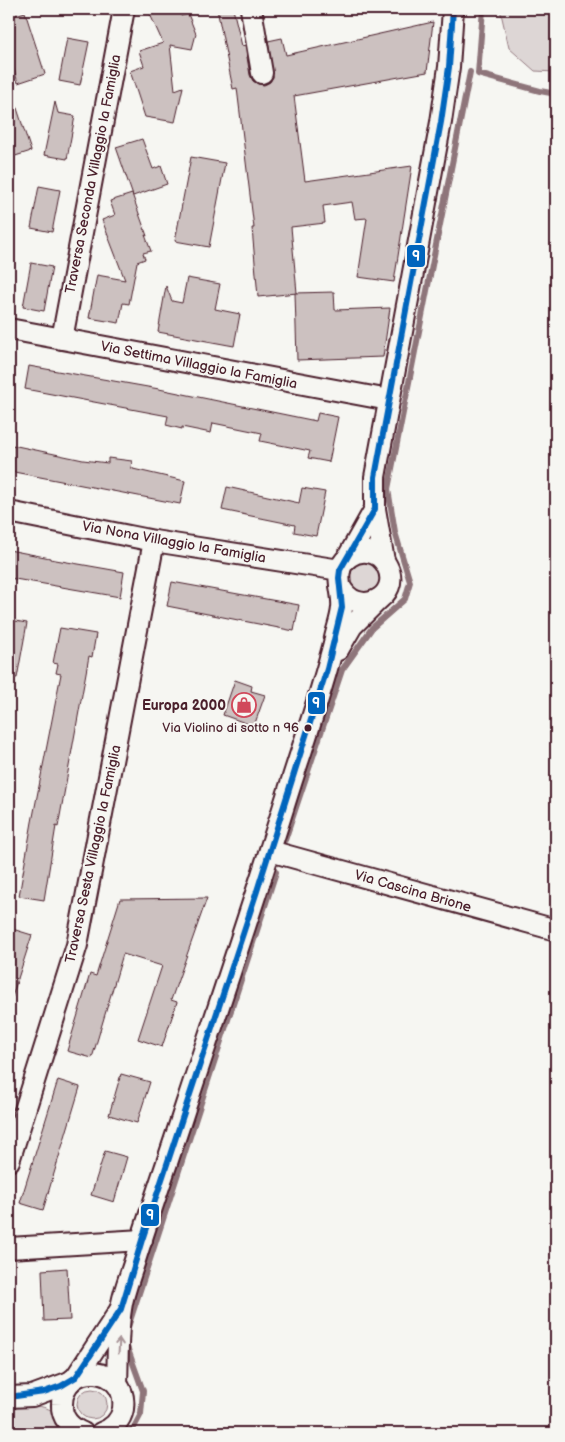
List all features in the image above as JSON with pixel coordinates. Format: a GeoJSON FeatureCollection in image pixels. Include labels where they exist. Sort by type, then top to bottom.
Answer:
{"type":"FeatureCollection","features":[{"type":"Feature","properties":{"kind":"street","name":"Traversa Seconda Villaggio la Famiglia"},"geometry":{"type":"LineString","coordinates":[[62,339],[124,9]]}},
{"type":"Feature","properties":{"kind":"street"},"geometry":{"type":"LineString","coordinates":[[251,9],[262,73]]}},
{"type":"Feature","properties":{"kind":"street"},"geometry":{"type":"LineString","coordinates":[[327,669],[352,626],[386,592],[390,584],[390,576],[384,560],[375,508],[375,477],[441,122],[449,67],[453,9]]}},
{"type":"Feature","properties":{"kind":"street","name":"Via Settima Villaggio la Famiglia"},"geometry":{"type":"LineString","coordinates":[[9,329],[388,400]]}},
{"type":"Feature","properties":{"kind":"street"},"geometry":{"type":"LineString","coordinates":[[117,1384],[121,1309],[270,851],[327,669],[342,607],[343,571],[375,508]]}},
{"type":"Feature","properties":{"kind":"street","name":"Via Nona Villaggio la Famiglia"},"geometry":{"type":"LineString","coordinates":[[9,512],[154,541],[343,571]]}},
{"type":"Feature","properties":{"kind":"street","name":"Traversa Sesta Villaggio la Famiglia"},"geometry":{"type":"LineString","coordinates":[[9,1161],[77,945],[154,541]]}},
{"type":"Feature","properties":{"kind":"street"},"geometry":{"type":"LineString","coordinates":[[380,598],[373,602],[357,602],[349,599],[344,593],[343,571],[362,552],[378,555],[384,560]]}},
{"type":"Feature","properties":{"kind":"street","name":"Via Cascina Brione"},"geometry":{"type":"LineString","coordinates":[[270,851],[556,930]]}},
{"type":"Feature","properties":{"kind":"street"},"geometry":{"type":"LineString","coordinates":[[9,1248],[142,1240]]}},
{"type":"Feature","properties":{"kind":"street"},"geometry":{"type":"LineString","coordinates":[[83,1433],[69,1424],[61,1409],[62,1397],[121,1309]]}},
{"type":"Feature","properties":{"kind":"street"},"geometry":{"type":"LineString","coordinates":[[9,1397],[32,1396],[92,1372],[101,1374],[117,1384],[124,1402],[118,1421],[111,1428],[101,1433]]}},
{"type":"Feature","properties":{"kind":"street"},"geometry":{"type":"LineString","coordinates":[[32,1396],[61,1409]]}},
{"type":"Feature","properties":{"kind":"shaded area"},"geometry":{"type":"Polygon","coordinates":[[[500,9],[556,9],[556,72],[535,71],[509,48],[500,9]]]}},
{"type":"Feature","properties":{"kind":"shaded area"},"geometry":{"type":"Polygon","coordinates":[[[365,562],[376,566],[380,577],[376,588],[365,592],[354,588],[350,577],[354,566],[365,562]]]}},
{"type":"Feature","properties":{"kind":"shaded area"},"geometry":{"type":"Polygon","coordinates":[[[92,1389],[103,1393],[107,1404],[103,1415],[92,1419],[81,1415],[77,1404],[81,1393],[92,1389]]]}},
{"type":"Feature","properties":{"kind":"shaded area"},"geometry":{"type":"Polygon","coordinates":[[[33,1405],[47,1408],[55,1413],[69,1433],[9,1433],[9,1406],[33,1405]]]}},
{"type":"Feature","properties":{"kind":"building"},"geometry":{"type":"Polygon","coordinates":[[[150,9],[178,9],[181,16],[188,14],[196,34],[192,49],[170,45],[175,90],[183,87],[175,122],[145,117],[130,71],[144,66],[139,51],[163,43],[149,12],[151,11],[150,9]]]}},
{"type":"Feature","properties":{"kind":"building"},"geometry":{"type":"Polygon","coordinates":[[[217,9],[233,9],[242,46],[245,45],[250,75],[253,81],[264,85],[270,82],[273,77],[268,41],[282,38],[286,55],[433,22],[427,72],[294,96],[305,181],[412,166],[394,282],[358,277],[367,218],[355,219],[352,202],[323,206],[325,223],[291,227],[297,293],[258,297],[252,228],[254,228],[237,88],[233,89],[217,9]]]}},
{"type":"Feature","properties":{"kind":"building"},"geometry":{"type":"Polygon","coordinates":[[[25,12],[45,74],[18,83],[9,52],[9,17],[25,12]]]}},
{"type":"Feature","properties":{"kind":"building"},"geometry":{"type":"Polygon","coordinates":[[[67,38],[89,42],[80,85],[59,81],[67,38]]]}},
{"type":"Feature","properties":{"kind":"building"},"geometry":{"type":"Polygon","coordinates":[[[9,93],[12,93],[31,151],[9,158],[9,93]]]}},
{"type":"Feature","properties":{"kind":"building"},"geometry":{"type":"Polygon","coordinates":[[[55,102],[58,113],[75,116],[67,159],[44,155],[55,102]]]}},
{"type":"Feature","properties":{"kind":"building"},"geometry":{"type":"Polygon","coordinates":[[[142,139],[153,169],[161,166],[167,184],[133,196],[116,147],[142,139]]]}},
{"type":"Feature","properties":{"kind":"building"},"geometry":{"type":"Polygon","coordinates":[[[191,157],[225,163],[209,247],[175,241],[191,157]]]}},
{"type":"Feature","properties":{"kind":"building"},"geometry":{"type":"Polygon","coordinates":[[[39,186],[60,190],[52,232],[31,228],[39,186]]]}},
{"type":"Feature","properties":{"kind":"building"},"geometry":{"type":"Polygon","coordinates":[[[132,194],[151,251],[143,253],[145,259],[137,262],[129,304],[123,303],[119,323],[89,318],[97,275],[125,280],[102,220],[115,215],[110,201],[132,194]]]}},
{"type":"Feature","properties":{"kind":"building"},"geometry":{"type":"Polygon","coordinates":[[[31,263],[52,267],[44,311],[23,307],[31,263]]]}},
{"type":"Feature","properties":{"kind":"building"},"geometry":{"type":"Polygon","coordinates":[[[187,278],[220,284],[215,309],[240,314],[234,346],[158,332],[166,286],[172,301],[182,303],[187,278]]]}},
{"type":"Feature","properties":{"kind":"building"},"geometry":{"type":"Polygon","coordinates":[[[334,292],[335,310],[390,308],[383,357],[297,360],[295,293],[334,292]]]}},
{"type":"Feature","properties":{"kind":"building"},"geometry":{"type":"Polygon","coordinates":[[[29,366],[159,389],[316,421],[318,413],[338,417],[329,462],[308,458],[310,451],[260,441],[262,433],[213,423],[211,433],[182,427],[182,429],[166,425],[168,416],[25,389],[29,366]]]}},
{"type":"Feature","properties":{"kind":"building"},"geometry":{"type":"Polygon","coordinates":[[[12,445],[83,460],[108,463],[108,458],[132,461],[131,468],[133,469],[185,481],[180,504],[9,471],[12,445]]]}},
{"type":"Feature","properties":{"kind":"building"},"geometry":{"type":"Polygon","coordinates":[[[227,487],[299,503],[302,488],[325,492],[316,536],[294,532],[295,525],[222,510],[227,487]]]}},
{"type":"Feature","properties":{"kind":"building"},"geometry":{"type":"Polygon","coordinates":[[[9,550],[124,572],[120,597],[9,578],[9,550]]]}},
{"type":"Feature","properties":{"kind":"building"},"geometry":{"type":"Polygon","coordinates":[[[172,582],[299,605],[294,631],[167,606],[172,582]]]}},
{"type":"Feature","properties":{"kind":"building"},"geometry":{"type":"Polygon","coordinates":[[[9,620],[27,623],[17,678],[9,677],[9,620]]]}},
{"type":"Feature","properties":{"kind":"building"},"geometry":{"type":"Polygon","coordinates":[[[60,628],[96,634],[92,657],[89,656],[58,827],[56,826],[44,900],[19,896],[61,674],[56,673],[58,664],[53,663],[60,628]]]}},
{"type":"Feature","properties":{"kind":"building"},"geometry":{"type":"Polygon","coordinates":[[[235,680],[252,686],[251,691],[265,695],[254,726],[223,715],[235,680]]]}},
{"type":"Feature","properties":{"kind":"building"},"geometry":{"type":"Polygon","coordinates":[[[207,898],[171,1000],[177,1002],[162,1047],[138,1039],[162,966],[123,954],[92,1058],[67,1051],[90,974],[96,976],[120,899],[207,898]]]}},
{"type":"Feature","properties":{"kind":"building"},"geometry":{"type":"Polygon","coordinates":[[[9,928],[32,935],[12,997],[9,996],[9,928]]]}},
{"type":"Feature","properties":{"kind":"building"},"geometry":{"type":"Polygon","coordinates":[[[121,1074],[150,1082],[137,1123],[109,1115],[121,1074]]]}},
{"type":"Feature","properties":{"kind":"building"},"geometry":{"type":"Polygon","coordinates":[[[58,1080],[80,1087],[43,1210],[20,1203],[58,1080]]]}},
{"type":"Feature","properties":{"kind":"building"},"geometry":{"type":"Polygon","coordinates":[[[105,1151],[127,1157],[114,1202],[91,1195],[105,1151]]]}},
{"type":"Feature","properties":{"kind":"building"},"geometry":{"type":"Polygon","coordinates":[[[67,1268],[70,1320],[44,1321],[42,1270],[67,1268]]]}},
{"type":"Feature","properties":{"kind":"waterway"},"geometry":{"type":"LineString","coordinates":[[483,9],[478,74],[556,94]]}},
{"type":"Feature","properties":{"kind":"waterway"},"geometry":{"type":"LineString","coordinates":[[285,840],[342,670],[372,628],[405,599],[410,582],[395,532],[388,489],[470,72]]}},
{"type":"Feature","properties":{"kind":"waterway"},"geometry":{"type":"LineString","coordinates":[[127,1330],[276,872]]}},
{"type":"Feature","properties":{"kind":"waterway"},"geometry":{"type":"LineString","coordinates":[[126,1344],[143,1391],[141,1414],[131,1433]]}},
{"type":"Feature","properties":{"kind":"transit line","name":"9"},"geometry":{"type":"LineString","coordinates":[[9,1397],[44,1392],[61,1386],[76,1377],[121,1309],[257,891],[327,669],[342,607],[340,570],[375,509],[375,477],[441,122],[449,67],[453,9]]}},
{"type":"Feature","properties":{"kind":"place","name":"Europa 2000"},"geometry":{"type":"Point","coordinates":[244,705]}},
{"type":"Feature","properties":{"kind":"place","name":"Via Violino di sotto n 96"},"geometry":{"type":"Point","coordinates":[308,728]}}]}
